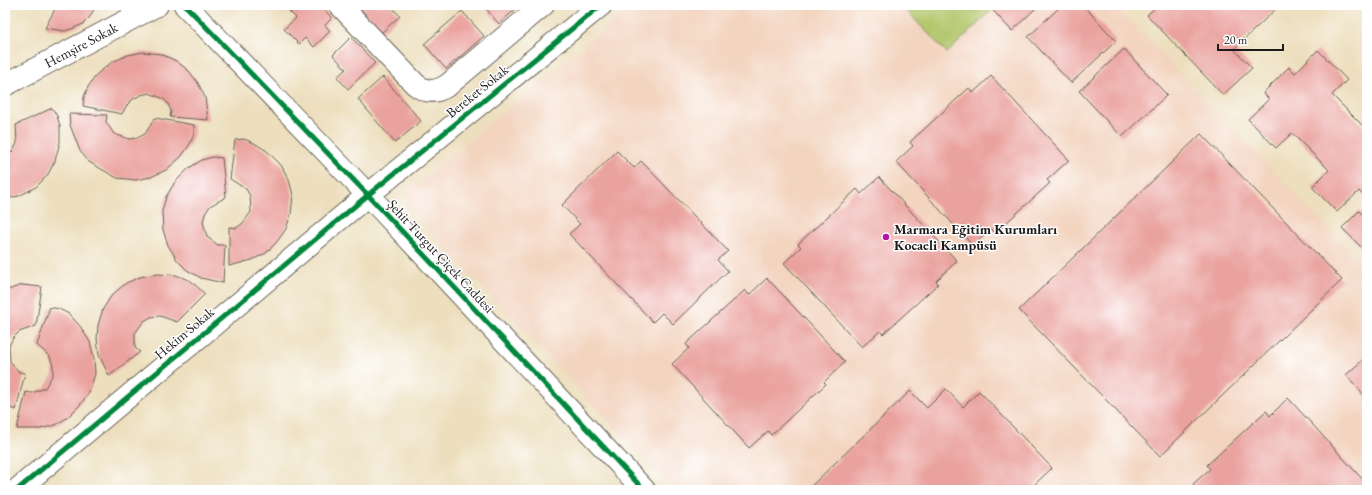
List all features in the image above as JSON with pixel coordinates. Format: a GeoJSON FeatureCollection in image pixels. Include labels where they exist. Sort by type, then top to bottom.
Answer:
{"type":"FeatureCollection","features":[{"type":"Feature","properties":{"kind":"street","name":"Hemşire Sokak"},"geometry":{"type":"LineString","coordinates":[[5,85],[157,5]]}},
{"type":"Feature","properties":{"kind":"street","name":"Şehit Turgut Çiçek Caddesi"},"geometry":{"type":"LineString","coordinates":[[185,5],[368,195],[644,490]]}},
{"type":"Feature","properties":{"kind":"street"},"geometry":{"type":"LineString","coordinates":[[340,5],[415,84],[422,90],[430,92],[440,90],[448,85],[543,5]]}},
{"type":"Feature","properties":{"kind":"street","name":"Bereket Sokak"},"geometry":{"type":"LineString","coordinates":[[368,195],[601,5]]}},
{"type":"Feature","properties":{"kind":"street","name":"Hekim Sokak"},"geometry":{"type":"LineString","coordinates":[[17,490],[368,195]]}},
{"type":"Feature","properties":{"kind":"shaded area","name":"Marmara Eğitim Kurumları Kocaeli Kampüsü"},"geometry":{"type":"Polygon","coordinates":[[[634,5],[1115,5],[1367,269],[1367,490],[673,490],[405,205],[408,191],[634,5]]]}},
{"type":"Feature","properties":{"kind":"green space"},"geometry":{"type":"Polygon","coordinates":[[[901,5],[988,5],[992,10],[947,53],[901,5]]]}},
{"type":"Feature","properties":{"kind":"building"},"geometry":{"type":"Polygon","coordinates":[[[57,5],[96,5],[90,17],[83,24],[65,31],[45,28],[57,5]]]}},
{"type":"Feature","properties":{"kind":"building"},"geometry":{"type":"Polygon","coordinates":[[[295,5],[320,5],[332,18],[325,25],[330,31],[314,47],[305,38],[299,44],[284,29],[296,18],[289,11],[295,5]]]}},
{"type":"Feature","properties":{"kind":"building"},"geometry":{"type":"Polygon","coordinates":[[[390,5],[400,16],[381,33],[358,6],[390,5]]]}},
{"type":"Feature","properties":{"kind":"building"},"geometry":{"type":"Polygon","coordinates":[[[483,5],[520,5],[499,24],[483,5]]]}},
{"type":"Feature","properties":{"kind":"building"},"geometry":{"type":"Polygon","coordinates":[[[988,5],[1039,5],[1012,31],[988,5]]]}},
{"type":"Feature","properties":{"kind":"building"},"geometry":{"type":"Polygon","coordinates":[[[1062,5],[1083,5],[1116,41],[1071,83],[1028,37],[1062,5]]]}},
{"type":"Feature","properties":{"kind":"building"},"geometry":{"type":"Polygon","coordinates":[[[1158,5],[1280,5],[1234,49],[1252,68],[1223,95],[1147,15],[1158,5]]]}},
{"type":"Feature","properties":{"kind":"building"},"geometry":{"type":"Polygon","coordinates":[[[462,11],[484,36],[446,69],[424,44],[462,11]]]}},
{"type":"Feature","properties":{"kind":"building"},"geometry":{"type":"Polygon","coordinates":[[[351,37],[375,63],[348,89],[337,77],[346,69],[333,55],[351,37]]]}},
{"type":"Feature","properties":{"kind":"building"},"geometry":{"type":"Polygon","coordinates":[[[1124,49],[1167,95],[1122,137],[1079,91],[1124,49]]]}},
{"type":"Feature","properties":{"kind":"building"},"geometry":{"type":"Polygon","coordinates":[[[1318,50],[1347,80],[1332,95],[1367,130],[1367,191],[1363,195],[1359,191],[1337,212],[1312,187],[1329,170],[1292,133],[1276,148],[1248,119],[1269,99],[1263,93],[1289,67],[1295,73],[1318,50]]]}},
{"type":"Feature","properties":{"kind":"building"},"geometry":{"type":"Polygon","coordinates":[[[143,52],[161,54],[176,61],[189,71],[198,83],[205,97],[208,120],[170,117],[171,111],[164,99],[149,93],[133,99],[127,105],[122,114],[83,106],[84,97],[88,87],[97,74],[112,62],[128,55],[143,52]]]}},
{"type":"Feature","properties":{"kind":"building"},"geometry":{"type":"Polygon","coordinates":[[[991,76],[1069,160],[1047,180],[1050,183],[995,233],[991,229],[973,246],[896,162],[913,146],[910,142],[969,88],[973,93],[991,76]]]}},
{"type":"Feature","properties":{"kind":"building"},"geometry":{"type":"Polygon","coordinates":[[[383,77],[421,121],[395,143],[358,99],[383,77]]]}},
{"type":"Feature","properties":{"kind":"building"},"geometry":{"type":"Polygon","coordinates":[[[52,108],[57,116],[60,126],[60,142],[55,161],[47,176],[36,187],[19,196],[5,199],[5,158],[13,151],[17,143],[16,125],[52,108]]]}},
{"type":"Feature","properties":{"kind":"building"},"geometry":{"type":"Polygon","coordinates":[[[69,114],[107,115],[106,122],[114,134],[129,139],[137,138],[145,134],[155,118],[194,125],[194,134],[190,144],[181,157],[166,170],[151,177],[136,180],[117,178],[89,162],[80,151],[70,125],[69,114]]]}},
{"type":"Feature","properties":{"kind":"building"},"geometry":{"type":"Polygon","coordinates":[[[1201,134],[1342,280],[1160,456],[1019,310],[1201,134]]]}},
{"type":"Feature","properties":{"kind":"building"},"geometry":{"type":"Polygon","coordinates":[[[244,139],[267,151],[281,165],[289,180],[293,195],[291,214],[286,229],[276,243],[266,253],[252,260],[229,266],[229,227],[236,228],[242,224],[251,212],[250,196],[246,189],[230,179],[235,140],[244,139]]]}},
{"type":"Feature","properties":{"kind":"building"},"geometry":{"type":"Polygon","coordinates":[[[617,151],[634,168],[641,161],[728,251],[718,260],[728,271],[673,324],[662,313],[653,322],[569,234],[580,224],[562,205],[617,151]]]}},
{"type":"Feature","properties":{"kind":"building"},"geometry":{"type":"Polygon","coordinates":[[[213,157],[222,158],[226,197],[210,206],[205,214],[203,222],[207,237],[218,245],[225,245],[223,283],[201,278],[187,270],[177,260],[168,245],[163,230],[162,211],[166,197],[175,182],[189,168],[202,160],[213,157]]]}},
{"type":"Feature","properties":{"kind":"building"},"geometry":{"type":"Polygon","coordinates":[[[879,177],[957,261],[936,281],[938,284],[883,334],[880,331],[862,347],[784,263],[801,247],[798,244],[857,189],[861,194],[879,177]]]}},
{"type":"Feature","properties":{"kind":"building"},"geometry":{"type":"Polygon","coordinates":[[[1359,211],[1365,217],[1367,215],[1367,253],[1342,228],[1359,211]]]}},
{"type":"Feature","properties":{"kind":"building"},"geometry":{"type":"Polygon","coordinates":[[[157,274],[176,275],[191,281],[205,294],[177,322],[160,316],[151,317],[144,321],[135,333],[135,348],[140,352],[109,376],[99,355],[97,339],[98,325],[103,309],[112,295],[126,283],[140,277],[157,274]]]}},
{"type":"Feature","properties":{"kind":"building"},"geometry":{"type":"Polygon","coordinates":[[[767,278],[845,362],[824,382],[826,384],[771,435],[768,431],[749,448],[672,364],[689,348],[686,344],[745,290],[749,295],[767,278]]]}},
{"type":"Feature","properties":{"kind":"building"},"geometry":{"type":"Polygon","coordinates":[[[22,285],[42,287],[36,326],[19,332],[13,338],[9,346],[10,361],[19,372],[25,373],[16,410],[5,406],[5,291],[22,285]]]}},
{"type":"Feature","properties":{"kind":"building"},"geometry":{"type":"Polygon","coordinates":[[[50,307],[59,309],[69,314],[80,326],[90,342],[94,359],[95,374],[89,392],[80,405],[68,417],[56,425],[40,429],[17,429],[26,392],[32,393],[45,388],[53,374],[53,366],[50,357],[37,345],[50,307]]]}},
{"type":"Feature","properties":{"kind":"building"},"geometry":{"type":"Polygon","coordinates":[[[1367,356],[1367,398],[1346,375],[1367,356]]]}},
{"type":"Feature","properties":{"kind":"building"},"geometry":{"type":"Polygon","coordinates":[[[946,389],[963,407],[979,391],[1052,468],[1035,484],[1041,490],[807,490],[910,391],[927,408],[946,389]]]}},
{"type":"Feature","properties":{"kind":"building"},"geometry":{"type":"Polygon","coordinates":[[[1288,398],[1366,483],[1358,490],[1198,490],[1193,484],[1210,469],[1207,465],[1266,411],[1270,416],[1288,398]]]}},
{"type":"Feature","properties":{"kind":"cycle path"},"geometry":{"type":"LineString","coordinates":[[185,5],[368,195],[644,490]]}},
{"type":"Feature","properties":{"kind":"cycle path"},"geometry":{"type":"LineString","coordinates":[[17,490],[368,195],[601,5]]}},
{"type":"Feature","properties":{"kind":"place","name":"Marmara Eğitim Kurumları Kocaeli Kampüsü"},"geometry":{"type":"Point","coordinates":[886,237]}}]}
